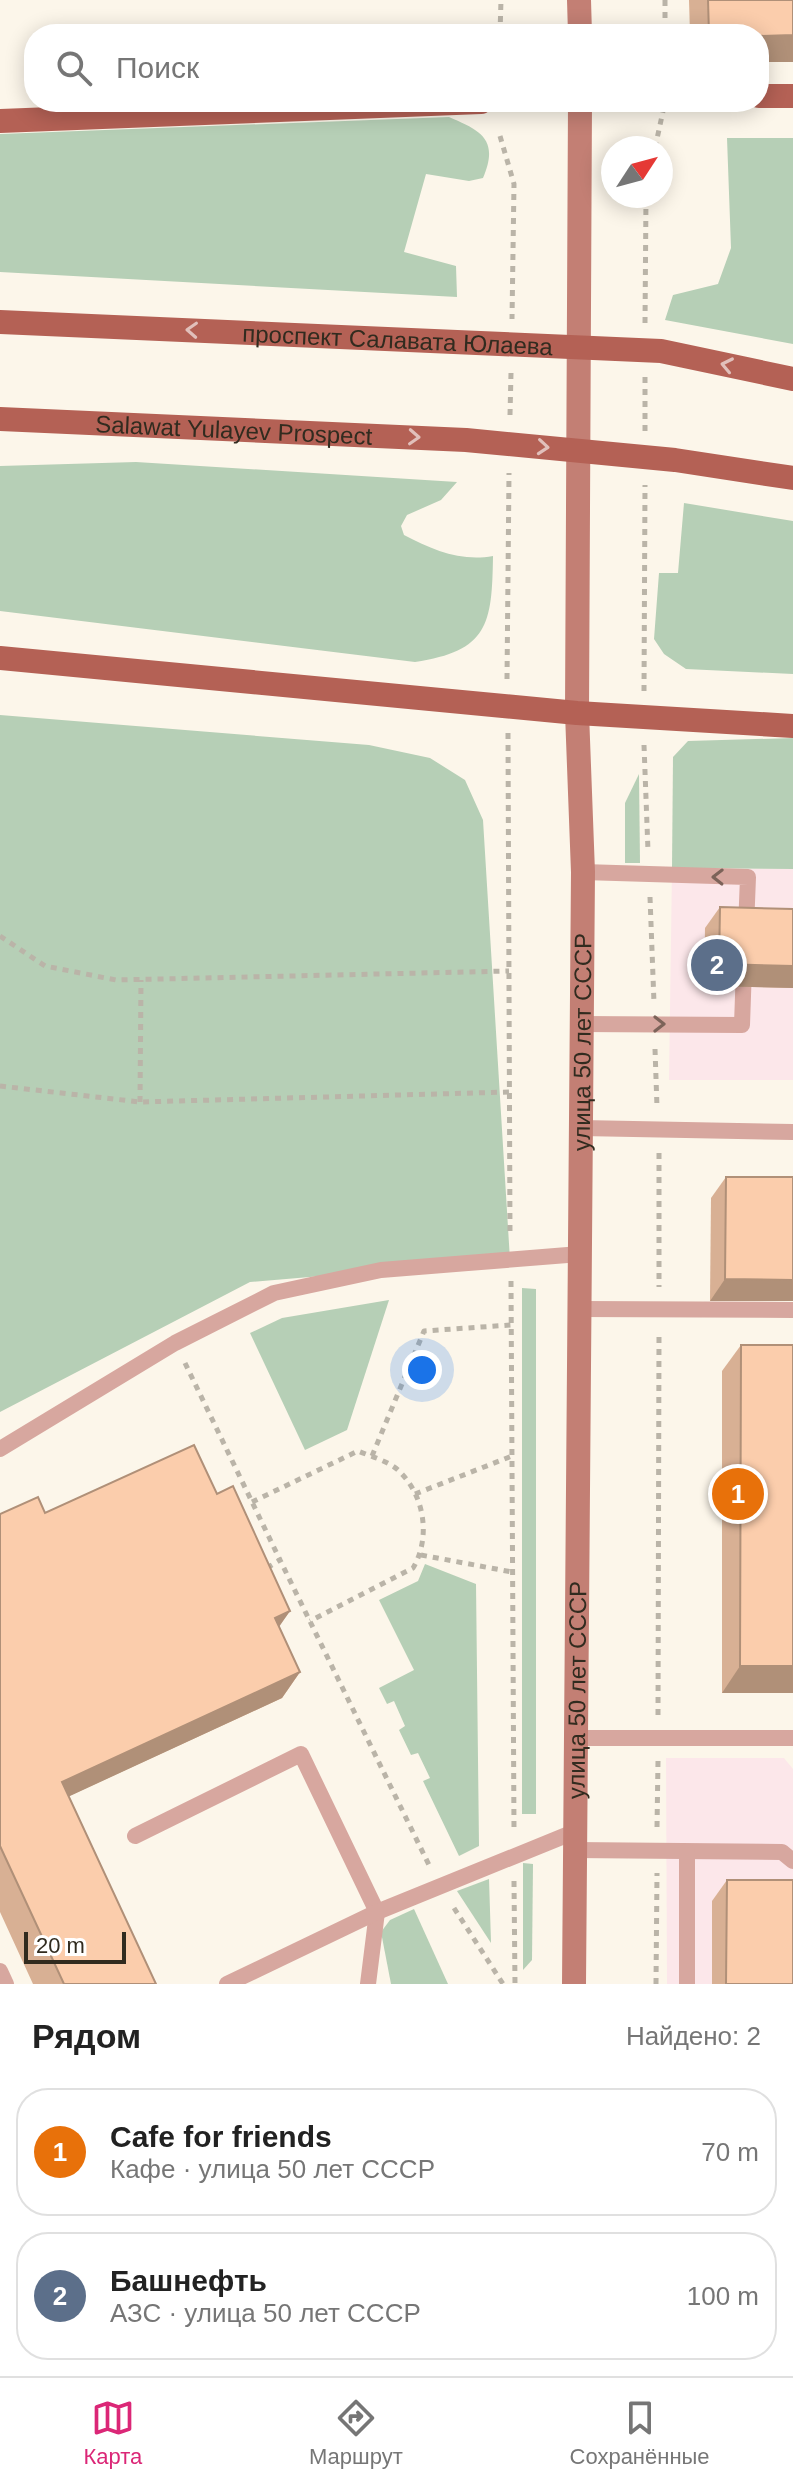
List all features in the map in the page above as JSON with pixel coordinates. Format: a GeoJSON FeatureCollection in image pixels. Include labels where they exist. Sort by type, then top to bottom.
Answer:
{"type":"FeatureCollection","features":[{"type":"Feature","properties":{"kind":"main road"},"geometry":{"type":"LineString","coordinates":[[579,0],[580,24]]}},
{"type":"Feature","properties":{"kind":"main road"},"geometry":{"type":"LineString","coordinates":[[769,96],[793,96]]}},
{"type":"Feature","properties":{"kind":"main road"},"geometry":{"type":"LineString","coordinates":[[0,121],[228,112]]}},
{"type":"Feature","properties":{"kind":"main road","name":"улица 50 лет СССР"},"geometry":{"type":"LineString","coordinates":[[574,1984],[583,872],[577,713],[580,112]]}},
{"type":"Feature","properties":{"kind":"main road","name":"проспект Салавата Юлаева"},"geometry":{"type":"LineString","coordinates":[[0,322],[661,351],[793,379]]}},
{"type":"Feature","properties":{"kind":"main road"},"geometry":{"type":"LineString","coordinates":[[0,419],[466,440],[675,460],[793,478]]}},
{"type":"Feature","properties":{"kind":"main road"},"geometry":{"type":"LineString","coordinates":[[0,658],[577,713],[793,726]]}},
{"type":"Feature","properties":{"kind":"lane"},"geometry":{"type":"LineString","coordinates":[[581,1024],[742,1025],[748,877],[583,872]]}},
{"type":"Feature","properties":{"kind":"lane"},"geometry":{"type":"LineString","coordinates":[[581,1128],[793,1132]]}},
{"type":"Feature","properties":{"kind":"lane"},"geometry":{"type":"LineString","coordinates":[[0,1449],[175,1343],[274,1293],[381,1270],[580,1254]]}},
{"type":"Feature","properties":{"kind":"lane"},"geometry":{"type":"LineString","coordinates":[[580,1309],[793,1310]]}},
{"type":"Feature","properties":{"kind":"lane"},"geometry":{"type":"LineString","coordinates":[[576,1738],[793,1738]]}},
{"type":"Feature","properties":{"kind":"lane"},"geometry":{"type":"LineString","coordinates":[[135,1836],[301,1754],[377,1912],[368,1984]]}},
{"type":"Feature","properties":{"kind":"lane"},"geometry":{"type":"LineString","coordinates":[[227,1984],[377,1912],[514,1858],[574,1841],[657,1851],[782,1852],[793,1861]]}},
{"type":"Feature","properties":{"kind":"lane"},"geometry":{"type":"LineString","coordinates":[[687,1852],[687,1984]]}},
{"type":"Feature","properties":{"kind":"lane"},"geometry":{"type":"LineString","coordinates":[[0,1971],[6,1984]]}},
{"type":"Feature","properties":{"kind":"path"},"geometry":{"type":"LineString","coordinates":[[500,24],[501,0]]}},
{"type":"Feature","properties":{"kind":"path"},"geometry":{"type":"LineString","coordinates":[[665,0],[665,24]]}},
{"type":"Feature","properties":{"kind":"path"},"geometry":{"type":"LineString","coordinates":[[658,136],[663,112]]}},
{"type":"Feature","properties":{"kind":"path"},"geometry":{"type":"LineString","coordinates":[[500,136],[514,184],[512,323]]}},
{"type":"Feature","properties":{"kind":"path"},"geometry":{"type":"LineString","coordinates":[[645,338],[646,208]]}},
{"type":"Feature","properties":{"kind":"path"},"geometry":{"type":"LineString","coordinates":[[645,369],[645,432]]}},
{"type":"Feature","properties":{"kind":"path"},"geometry":{"type":"LineString","coordinates":[[510,417],[511,370]]}},
{"type":"Feature","properties":{"kind":"path"},"geometry":{"type":"LineString","coordinates":[[510,463],[507,705],[515,1984]]}},
{"type":"Feature","properties":{"kind":"path"},"geometry":{"type":"LineString","coordinates":[[644,621],[645,480]]}},
{"type":"Feature","properties":{"kind":"path"},"geometry":{"type":"LineString","coordinates":[[0,936],[45,966],[116,980],[509,971]]}},
{"type":"Feature","properties":{"kind":"path"},"geometry":{"type":"LineString","coordinates":[[140,1102],[141,980]]}},
{"type":"Feature","properties":{"kind":"path"},"geometry":{"type":"LineString","coordinates":[[0,1086],[140,1102],[510,1092]]}},
{"type":"Feature","properties":{"kind":"path"},"geometry":{"type":"LineString","coordinates":[[656,1984],[660,1170]]}},
{"type":"Feature","properties":{"kind":"path"},"geometry":{"type":"LineString","coordinates":[[372,1456],[424,1331],[511,1325]]}},
{"type":"Feature","properties":{"kind":"path"},"geometry":{"type":"LineString","coordinates":[[175,1343],[440,1887],[503,1984]]}},
{"type":"Feature","properties":{"kind":"path"},"geometry":{"type":"LineString","coordinates":[[252,1502],[358,1451],[398,1470],[415,1494],[425,1525],[421,1555],[413,1568],[310,1621]]}},
{"type":"Feature","properties":{"kind":"path"},"geometry":{"type":"LineString","coordinates":[[415,1494],[512,1456]]}},
{"type":"Feature","properties":{"kind":"path"},"geometry":{"type":"LineString","coordinates":[[421,1555],[512,1572]]}},
{"type":"Feature","properties":{"kind":"path"},"geometry":{"type":"LineString","coordinates":[[257,1573],[280,1560]]}},
{"type":"Feature","properties":{"kind":"shaded area"},"geometry":{"type":"Polygon","coordinates":[[[672,868],[793,869],[793,1080],[669,1080],[672,868]]]}},
{"type":"Feature","properties":{"kind":"shaded area"},"geometry":{"type":"Polygon","coordinates":[[[666,1758],[784,1758],[793,1769],[793,1984],[667,1984],[666,1758]]]}},
{"type":"Feature","properties":{"kind":"green space"},"geometry":{"type":"Polygon","coordinates":[[[449,117],[484,138],[489,154],[483,178],[469,181],[426,174],[404,252],[456,266],[457,297],[0,272],[0,134],[449,117]]]}},
{"type":"Feature","properties":{"kind":"green space"},"geometry":{"type":"Polygon","coordinates":[[[727,138],[793,138],[793,344],[665,320],[673,295],[718,284],[731,248],[727,138]]]}},
{"type":"Feature","properties":{"kind":"green space"},"geometry":{"type":"Polygon","coordinates":[[[136,462],[457,482],[441,500],[407,515],[401,526],[404,535],[436,550],[458,556],[493,556],[491,600],[481,631],[458,650],[415,662],[0,611],[0,466],[136,462]]]}},
{"type":"Feature","properties":{"kind":"green space"},"geometry":{"type":"Polygon","coordinates":[[[684,503],[793,521],[793,674],[686,669],[664,654],[654,639],[659,573],[678,573],[684,503]]]}},
{"type":"Feature","properties":{"kind":"green space"},"geometry":{"type":"Polygon","coordinates":[[[0,715],[369,745],[430,758],[465,780],[483,820],[510,1260],[250,1282],[0,1412],[0,715]]]}},
{"type":"Feature","properties":{"kind":"green space"},"geometry":{"type":"Polygon","coordinates":[[[793,738],[793,869],[672,868],[673,757],[688,741],[793,738]]]}},
{"type":"Feature","properties":{"kind":"green space"},"geometry":{"type":"Polygon","coordinates":[[[639,774],[640,863],[625,863],[625,803],[639,774]]]}},
{"type":"Feature","properties":{"kind":"green space"},"geometry":{"type":"Polygon","coordinates":[[[522,1288],[536,1289],[536,1814],[522,1814],[522,1288]]]}},
{"type":"Feature","properties":{"kind":"green space"},"geometry":{"type":"Polygon","coordinates":[[[389,1300],[347,1430],[305,1450],[250,1333],[282,1318],[389,1300]]]}},
{"type":"Feature","properties":{"kind":"green space"},"geometry":{"type":"Polygon","coordinates":[[[425,1564],[476,1584],[479,1846],[459,1856],[423,1781],[430,1778],[418,1753],[411,1755],[399,1730],[405,1726],[394,1701],[387,1704],[379,1688],[414,1670],[379,1600],[418,1581],[425,1564]]]}},
{"type":"Feature","properties":{"kind":"green space"},"geometry":{"type":"Polygon","coordinates":[[[523,1863],[533,1864],[532,1960],[523,1970],[523,1863]]]}},
{"type":"Feature","properties":{"kind":"green space"},"geometry":{"type":"Polygon","coordinates":[[[489,1879],[491,1943],[457,1891],[489,1879]]]}},
{"type":"Feature","properties":{"kind":"green space"},"geometry":{"type":"Polygon","coordinates":[[[414,1909],[448,1984],[391,1984],[381,1932],[390,1920],[414,1909]]]}},
{"type":"Feature","properties":{"kind":"building"},"geometry":{"type":"Polygon","coordinates":[[[708,0],[793,0],[793,35],[769,36],[769,24],[709,24],[708,0]]]}},
{"type":"Feature","properties":{"kind":"building"},"geometry":{"type":"Polygon","coordinates":[[[720,907],[793,909],[793,966],[719,964],[720,907]]]}},
{"type":"Feature","properties":{"kind":"building"},"geometry":{"type":"Polygon","coordinates":[[[726,1177],[793,1177],[793,1280],[725,1279],[726,1177]]]}},
{"type":"Feature","properties":{"kind":"building"},"geometry":{"type":"Polygon","coordinates":[[[741,1345],[793,1345],[793,1666],[740,1666],[741,1345]]]}},
{"type":"Feature","properties":{"kind":"building"},"geometry":{"type":"Polygon","coordinates":[[[194,1445],[217,1494],[233,1486],[290,1611],[275,1618],[300,1672],[62,1782],[156,1984],[64,1984],[0,1846],[0,1514],[38,1497],[45,1513],[194,1445]]]}},
{"type":"Feature","properties":{"kind":"building"},"geometry":{"type":"Polygon","coordinates":[[[727,1880],[793,1880],[793,1984],[726,1984],[727,1880]]]}},
{"type":"Feature","properties":{"kind":"place","name":"Башнефть"},"geometry":{"type":"Point","coordinates":[717,965]}},
{"type":"Feature","properties":{"kind":"place","name":"Cafe for friends"},"geometry":{"type":"Point","coordinates":[738,1494]}}]}
